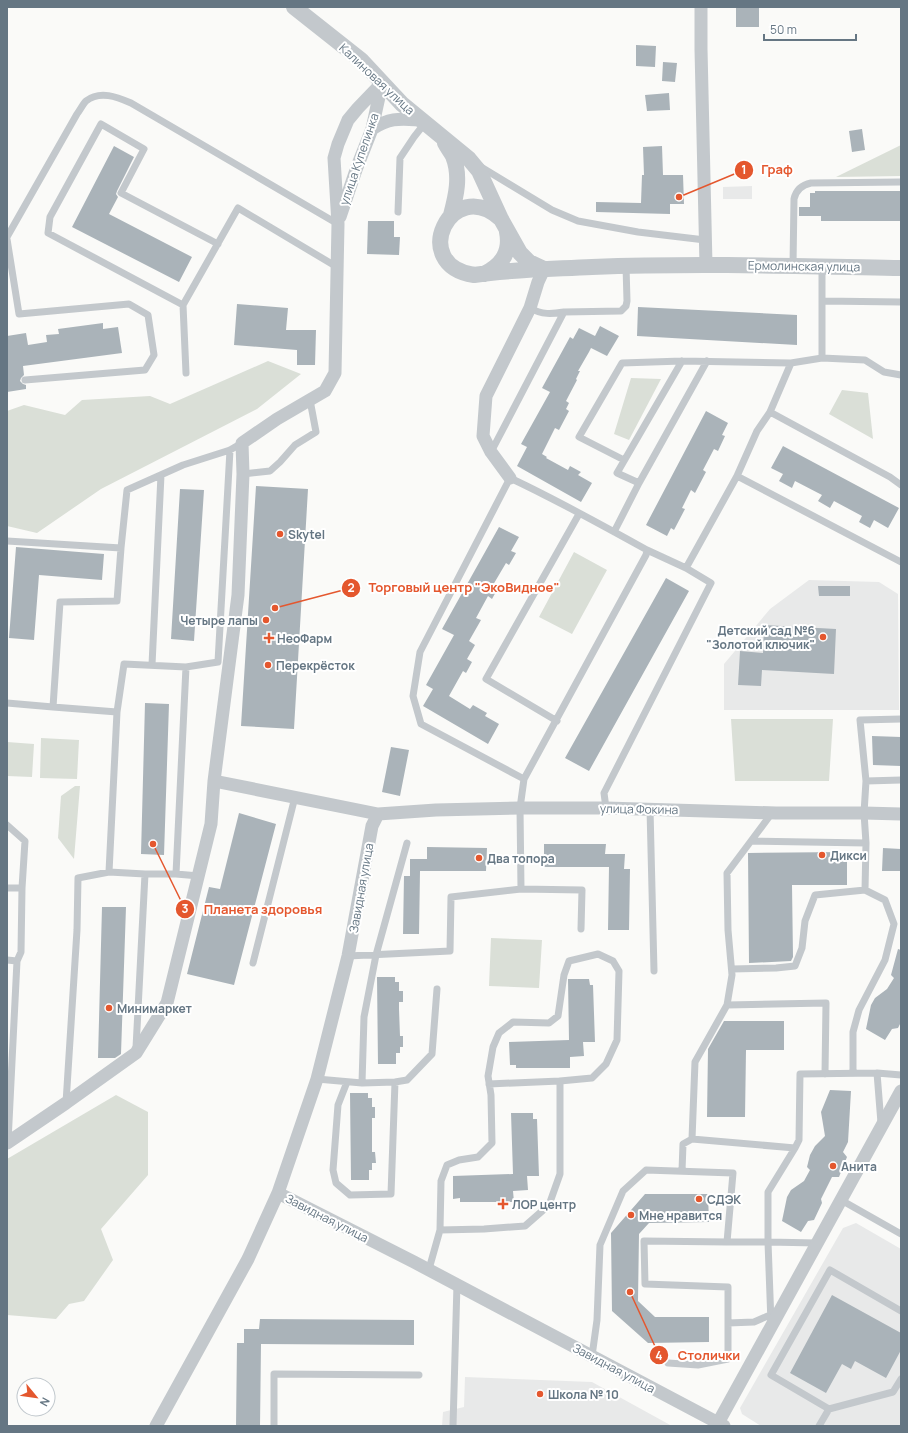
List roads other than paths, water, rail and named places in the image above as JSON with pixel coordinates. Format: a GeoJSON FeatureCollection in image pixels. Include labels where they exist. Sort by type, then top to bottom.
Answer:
{"type":"FeatureCollection","features":[{"type":"Feature","properties":{"kind":"street","name":"Калиновая улица"},"geometry":{"type":"LineString","coordinates":[[294,7],[360,60],[402,104],[440,137]]}},
{"type":"Feature","properties":{"kind":"street"},"geometry":{"type":"LineString","coordinates":[[701,7],[706,265]]}},
{"type":"Feature","properties":{"kind":"street","name":"улица Купелинка"},"geometry":{"type":"LineString","coordinates":[[338,224],[357,167],[372,129],[382,83]]}},
{"type":"Feature","properties":{"kind":"street","name":"улица Купелинка"},"geometry":{"type":"LineString","coordinates":[[338,224],[334,158],[338,144],[348,120],[382,83]]}},
{"type":"Feature","properties":{"kind":"street"},"geometry":{"type":"LineString","coordinates":[[372,129],[383,122],[398,119],[423,122]]}},
{"type":"Feature","properties":{"kind":"street"},"geometry":{"type":"LineString","coordinates":[[440,137],[469,159],[479,171],[504,224],[520,253],[529,262],[544,269],[538,282],[530,308],[486,396],[483,436],[491,452],[510,478]]}},
{"type":"Feature","properties":{"kind":"street"},"geometry":{"type":"LineString","coordinates":[[440,137],[453,156],[458,174],[457,195],[451,215],[445,223],[441,233],[440,243],[442,253],[447,262],[464,274],[484,274],[494,269],[502,261],[507,251],[508,240],[504,224],[493,212],[476,206],[460,210],[451,215]]}},
{"type":"Feature","properties":{"kind":"street"},"geometry":{"type":"LineString","coordinates":[[8,1142],[136,1053],[167,1003],[211,824],[214,781],[238,595],[243,474],[242,443],[276,419],[325,391],[335,373],[338,224]]}},
{"type":"Feature","properties":{"kind":"street","name":"Ермолинская улица"},"geometry":{"type":"LineString","coordinates":[[484,274],[544,269],[626,266],[706,265],[901,268]]}},
{"type":"Feature","properties":{"kind":"street","name":"улица Фокина"},"geometry":{"type":"LineString","coordinates":[[214,781],[378,814],[436,810],[520,808],[606,808],[772,813],[901,814]]}},
{"type":"Feature","properties":{"kind":"street","name":"Завидная улица"},"geometry":{"type":"LineString","coordinates":[[378,814],[372,826],[348,956],[318,1079],[278,1193],[429,1269],[721,1425]]}},
{"type":"Feature","properties":{"kind":"street"},"geometry":{"type":"LineString","coordinates":[[721,1425],[771,1321],[817,1243],[901,1090]]}},
{"type":"Feature","properties":{"kind":"street"},"geometry":{"type":"LineString","coordinates":[[156,1426],[224,1297],[248,1259],[278,1193]]}},
{"type":"Feature","properties":{"kind":"lane"},"geometry":{"type":"LineString","coordinates":[[25,380],[145,370],[154,355],[148,315],[130,304],[19,314],[7,238],[77,114],[87,101],[101,95],[115,96],[131,103],[338,224]]}},
{"type":"Feature","properties":{"kind":"lane"},"geometry":{"type":"LineString","coordinates":[[398,212],[400,158],[423,122]]}},
{"type":"Feature","properties":{"kind":"lane"},"geometry":{"type":"LineString","coordinates":[[183,305],[48,233],[50,217],[101,124],[144,149],[121,192],[218,244]]}},
{"type":"Feature","properties":{"kind":"lane"},"geometry":{"type":"LineString","coordinates":[[469,159],[552,210],[578,221],[638,232],[705,240]]}},
{"type":"Feature","properties":{"kind":"lane"},"geometry":{"type":"LineString","coordinates":[[793,266],[794,199],[795,193],[802,186],[811,183],[901,182]]}},
{"type":"Feature","properties":{"kind":"lane"},"geometry":{"type":"LineString","coordinates":[[186,373],[183,305],[238,208],[337,267]]}},
{"type":"Feature","properties":{"kind":"lane"},"geometry":{"type":"LineString","coordinates":[[530,308],[538,313],[551,314],[564,312],[621,311],[626,306],[627,301],[626,266]]}},
{"type":"Feature","properties":{"kind":"lane"},"geometry":{"type":"LineString","coordinates":[[822,266],[822,358]]}},
{"type":"Feature","properties":{"kind":"lane"},"geometry":{"type":"LineString","coordinates":[[822,301],[901,302]]}},
{"type":"Feature","properties":{"kind":"lane"},"geometry":{"type":"LineString","coordinates":[[491,452],[564,312]]}},
{"type":"Feature","properties":{"kind":"lane"},"geometry":{"type":"LineString","coordinates":[[624,460],[579,437],[622,363],[707,361],[791,363],[822,358],[865,360],[884,372],[901,376]]}},
{"type":"Feature","properties":{"kind":"lane"},"geometry":{"type":"LineString","coordinates":[[639,483],[617,473],[682,361]]}},
{"type":"Feature","properties":{"kind":"lane"},"geometry":{"type":"LineString","coordinates":[[614,532],[639,483],[707,361]]}},
{"type":"Feature","properties":{"kind":"lane"},"geometry":{"type":"LineString","coordinates":[[686,568],[737,476],[757,431],[770,412],[791,363]]}},
{"type":"Feature","properties":{"kind":"lane"},"geometry":{"type":"LineString","coordinates":[[243,474],[270,471],[295,445],[316,432],[310,400]]}},
{"type":"Feature","properties":{"kind":"lane"},"geometry":{"type":"LineString","coordinates":[[770,412],[890,478],[901,486]]}},
{"type":"Feature","properties":{"kind":"lane"},"geometry":{"type":"LineString","coordinates":[[53,707],[60,602],[117,601],[127,490],[183,466],[230,450],[242,443]]}},
{"type":"Feature","properties":{"kind":"lane"},"geometry":{"type":"LineString","coordinates":[[109,872],[117,712],[124,664],[186,667],[218,662],[230,450]]}},
{"type":"Feature","properties":{"kind":"lane"},"geometry":{"type":"LineString","coordinates":[[152,665],[161,475]]}},
{"type":"Feature","properties":{"kind":"lane"},"geometry":{"type":"LineString","coordinates":[[737,476],[901,562]]}},
{"type":"Feature","properties":{"kind":"lane"},"geometry":{"type":"LineString","coordinates":[[524,780],[421,724],[413,696],[420,652],[510,478],[551,498],[578,514],[647,550],[686,568],[711,583],[604,793],[606,808]]}},
{"type":"Feature","properties":{"kind":"lane"},"geometry":{"type":"LineString","coordinates":[[557,721],[486,679],[578,514]]}},
{"type":"Feature","properties":{"kind":"lane"},"geometry":{"type":"LineString","coordinates":[[7,541],[121,548]]}},
{"type":"Feature","properties":{"kind":"lane"},"geometry":{"type":"LineString","coordinates":[[521,889],[520,808],[524,780],[646,555],[647,550]]}},
{"type":"Feature","properties":{"kind":"lane"},"geometry":{"type":"LineString","coordinates":[[176,874],[186,667]]}},
{"type":"Feature","properties":{"kind":"lane"},"geometry":{"type":"LineString","coordinates":[[7,703],[117,712]]}},
{"type":"Feature","properties":{"kind":"lane"},"geometry":{"type":"LineString","coordinates":[[865,890],[866,843],[864,813],[866,781],[860,720],[901,719]]}},
{"type":"Feature","properties":{"kind":"lane"},"geometry":{"type":"LineString","coordinates":[[866,781],[901,780]]}},
{"type":"Feature","properties":{"kind":"lane"},"geometry":{"type":"LineString","coordinates":[[253,962],[296,797]]}},
{"type":"Feature","properties":{"kind":"lane"},"geometry":{"type":"LineString","coordinates":[[650,809],[654,971]]}},
{"type":"Feature","properties":{"kind":"lane"},"geometry":{"type":"LineString","coordinates":[[692,1139],[695,1062],[727,1005],[732,975],[728,930],[727,873],[772,813]]}},
{"type":"Feature","properties":{"kind":"lane"},"geometry":{"type":"LineString","coordinates":[[7,826],[25,841],[22,888],[21,952],[17,961],[8,1142]]}},
{"type":"Feature","properties":{"kind":"lane"},"geometry":{"type":"LineString","coordinates":[[751,841],[866,843]]}},
{"type":"Feature","properties":{"kind":"lane"},"geometry":{"type":"LineString","coordinates":[[362,1083],[364,1017],[376,955],[407,843]]}},
{"type":"Feature","properties":{"kind":"lane"},"geometry":{"type":"LineString","coordinates":[[66,1103],[78,878],[109,872],[199,876]]}},
{"type":"Feature","properties":{"kind":"lane"},"geometry":{"type":"LineString","coordinates":[[136,1053],[145,874]]}},
{"type":"Feature","properties":{"kind":"lane"},"geometry":{"type":"LineString","coordinates":[[7,888],[22,888]]}},
{"type":"Feature","properties":{"kind":"lane"},"geometry":{"type":"LineString","coordinates":[[348,956],[450,951],[451,896],[521,889],[582,890],[582,929]]}},
{"type":"Feature","properties":{"kind":"lane"},"geometry":{"type":"LineString","coordinates":[[732,969],[795,966],[802,948],[805,921],[815,895],[865,890],[885,900],[894,924],[885,960],[859,1010],[853,1032],[853,1073]]}},
{"type":"Feature","properties":{"kind":"lane"},"geometry":{"type":"LineString","coordinates":[[429,1269],[440,1230],[441,1181],[447,1165],[459,1160],[478,1156],[492,1144],[490,1084],[488,1076],[493,1047],[500,1033],[513,1022],[549,1023],[558,1016],[564,975],[569,961],[598,954],[613,961],[619,971],[617,1040],[606,1064],[592,1078],[490,1084]]}},
{"type":"Feature","properties":{"kind":"lane"},"geometry":{"type":"LineString","coordinates":[[7,960],[17,961]]}},
{"type":"Feature","properties":{"kind":"lane"},"geometry":{"type":"LineString","coordinates":[[318,1079],[362,1083],[407,1080],[432,1054],[437,989]]}},
{"type":"Feature","properties":{"kind":"lane"},"geometry":{"type":"LineString","coordinates":[[727,1005],[826,1004],[825,1074]]}},
{"type":"Feature","properties":{"kind":"lane"},"geometry":{"type":"LineString","coordinates":[[877,1073],[881,1126]]}},
{"type":"Feature","properties":{"kind":"lane"},"geometry":{"type":"LineString","coordinates":[[728,1323],[771,1321],[768,1192],[799,1140],[800,1074],[877,1073],[901,1075]]}},
{"type":"Feature","properties":{"kind":"lane"},"geometry":{"type":"LineString","coordinates":[[440,1230],[525,1226],[550,1205],[560,1174],[560,1081]]}},
{"type":"Feature","properties":{"kind":"lane"},"geometry":{"type":"LineString","coordinates":[[347,1082],[338,1105],[334,1170],[336,1183],[350,1195],[391,1194],[395,1082]]}},
{"type":"Feature","properties":{"kind":"lane"},"geometry":{"type":"LineString","coordinates":[[682,1172],[683,1144],[692,1139],[795,1148]]}},
{"type":"Feature","properties":{"kind":"lane"},"geometry":{"type":"LineString","coordinates":[[592,1356],[597,1320],[600,1245],[623,1191],[646,1170],[733,1173],[728,1242]]}},
{"type":"Feature","properties":{"kind":"lane"},"geometry":{"type":"LineString","coordinates":[[841,1200],[900,1232]]}},
{"type":"Feature","properties":{"kind":"lane"},"geometry":{"type":"LineString","coordinates":[[668,1363],[698,1365],[728,1359],[728,1287],[645,1284],[644,1241],[817,1243]]}},
{"type":"Feature","properties":{"kind":"lane"},"geometry":{"type":"LineString","coordinates":[[829,1409],[771,1375],[830,1270],[901,1311]]}},
{"type":"Feature","properties":{"kind":"lane"},"geometry":{"type":"LineString","coordinates":[[453,1426],[457,1284]]}},
{"type":"Feature","properties":{"kind":"lane"},"geometry":{"type":"LineString","coordinates":[[274,1426],[274,1374],[420,1375]]}},
{"type":"Feature","properties":{"kind":"lane"},"geometry":{"type":"LineString","coordinates":[[819,1426],[829,1409],[893,1392],[901,1379]]}},
{"type":"Feature","properties":{"kind":"place","name":"Граф"},"geometry":{"type":"Point","coordinates":[679,197]}},
{"type":"Feature","properties":{"kind":"place","name":"Skytel"},"geometry":{"type":"Point","coordinates":[280,534]}},
{"type":"Feature","properties":{"kind":"place","name":"Торговый центр \"ЭкоВидное\""},"geometry":{"type":"Point","coordinates":[275,608]}},
{"type":"Feature","properties":{"kind":"place","name":"Четыре лапы"},"geometry":{"type":"Point","coordinates":[266,620]}},
{"type":"Feature","properties":{"kind":"place","name":"Детский сад №6 \"Золотой ключик\""},"geometry":{"type":"Point","coordinates":[823,637]}},
{"type":"Feature","properties":{"kind":"place","name":"НеоФарм"},"geometry":{"type":"Point","coordinates":[269,638]}},
{"type":"Feature","properties":{"kind":"place","name":"Перекрёсток"},"geometry":{"type":"Point","coordinates":[268,665]}},
{"type":"Feature","properties":{"kind":"place","name":"Планета здоровья"},"geometry":{"type":"Point","coordinates":[153,844]}},
{"type":"Feature","properties":{"kind":"place","name":"Дикси"},"geometry":{"type":"Point","coordinates":[822,855]}},
{"type":"Feature","properties":{"kind":"place","name":"Два топора"},"geometry":{"type":"Point","coordinates":[479,858]}},
{"type":"Feature","properties":{"kind":"place","name":"Минимаркет"},"geometry":{"type":"Point","coordinates":[109,1008]}},
{"type":"Feature","properties":{"kind":"place","name":"Анита"},"geometry":{"type":"Point","coordinates":[833,1166]}},
{"type":"Feature","properties":{"kind":"place","name":"СДЭК"},"geometry":{"type":"Point","coordinates":[699,1199]}},
{"type":"Feature","properties":{"kind":"place","name":"ЛОР центр"},"geometry":{"type":"Point","coordinates":[503,1204]}},
{"type":"Feature","properties":{"kind":"place","name":"Мне нравится"},"geometry":{"type":"Point","coordinates":[631,1215]}},
{"type":"Feature","properties":{"kind":"place","name":"Столички"},"geometry":{"type":"Point","coordinates":[630,1292]}},
{"type":"Feature","properties":{"kind":"place","name":"Школа № 10"},"geometry":{"type":"Point","coordinates":[540,1394]}}]}
